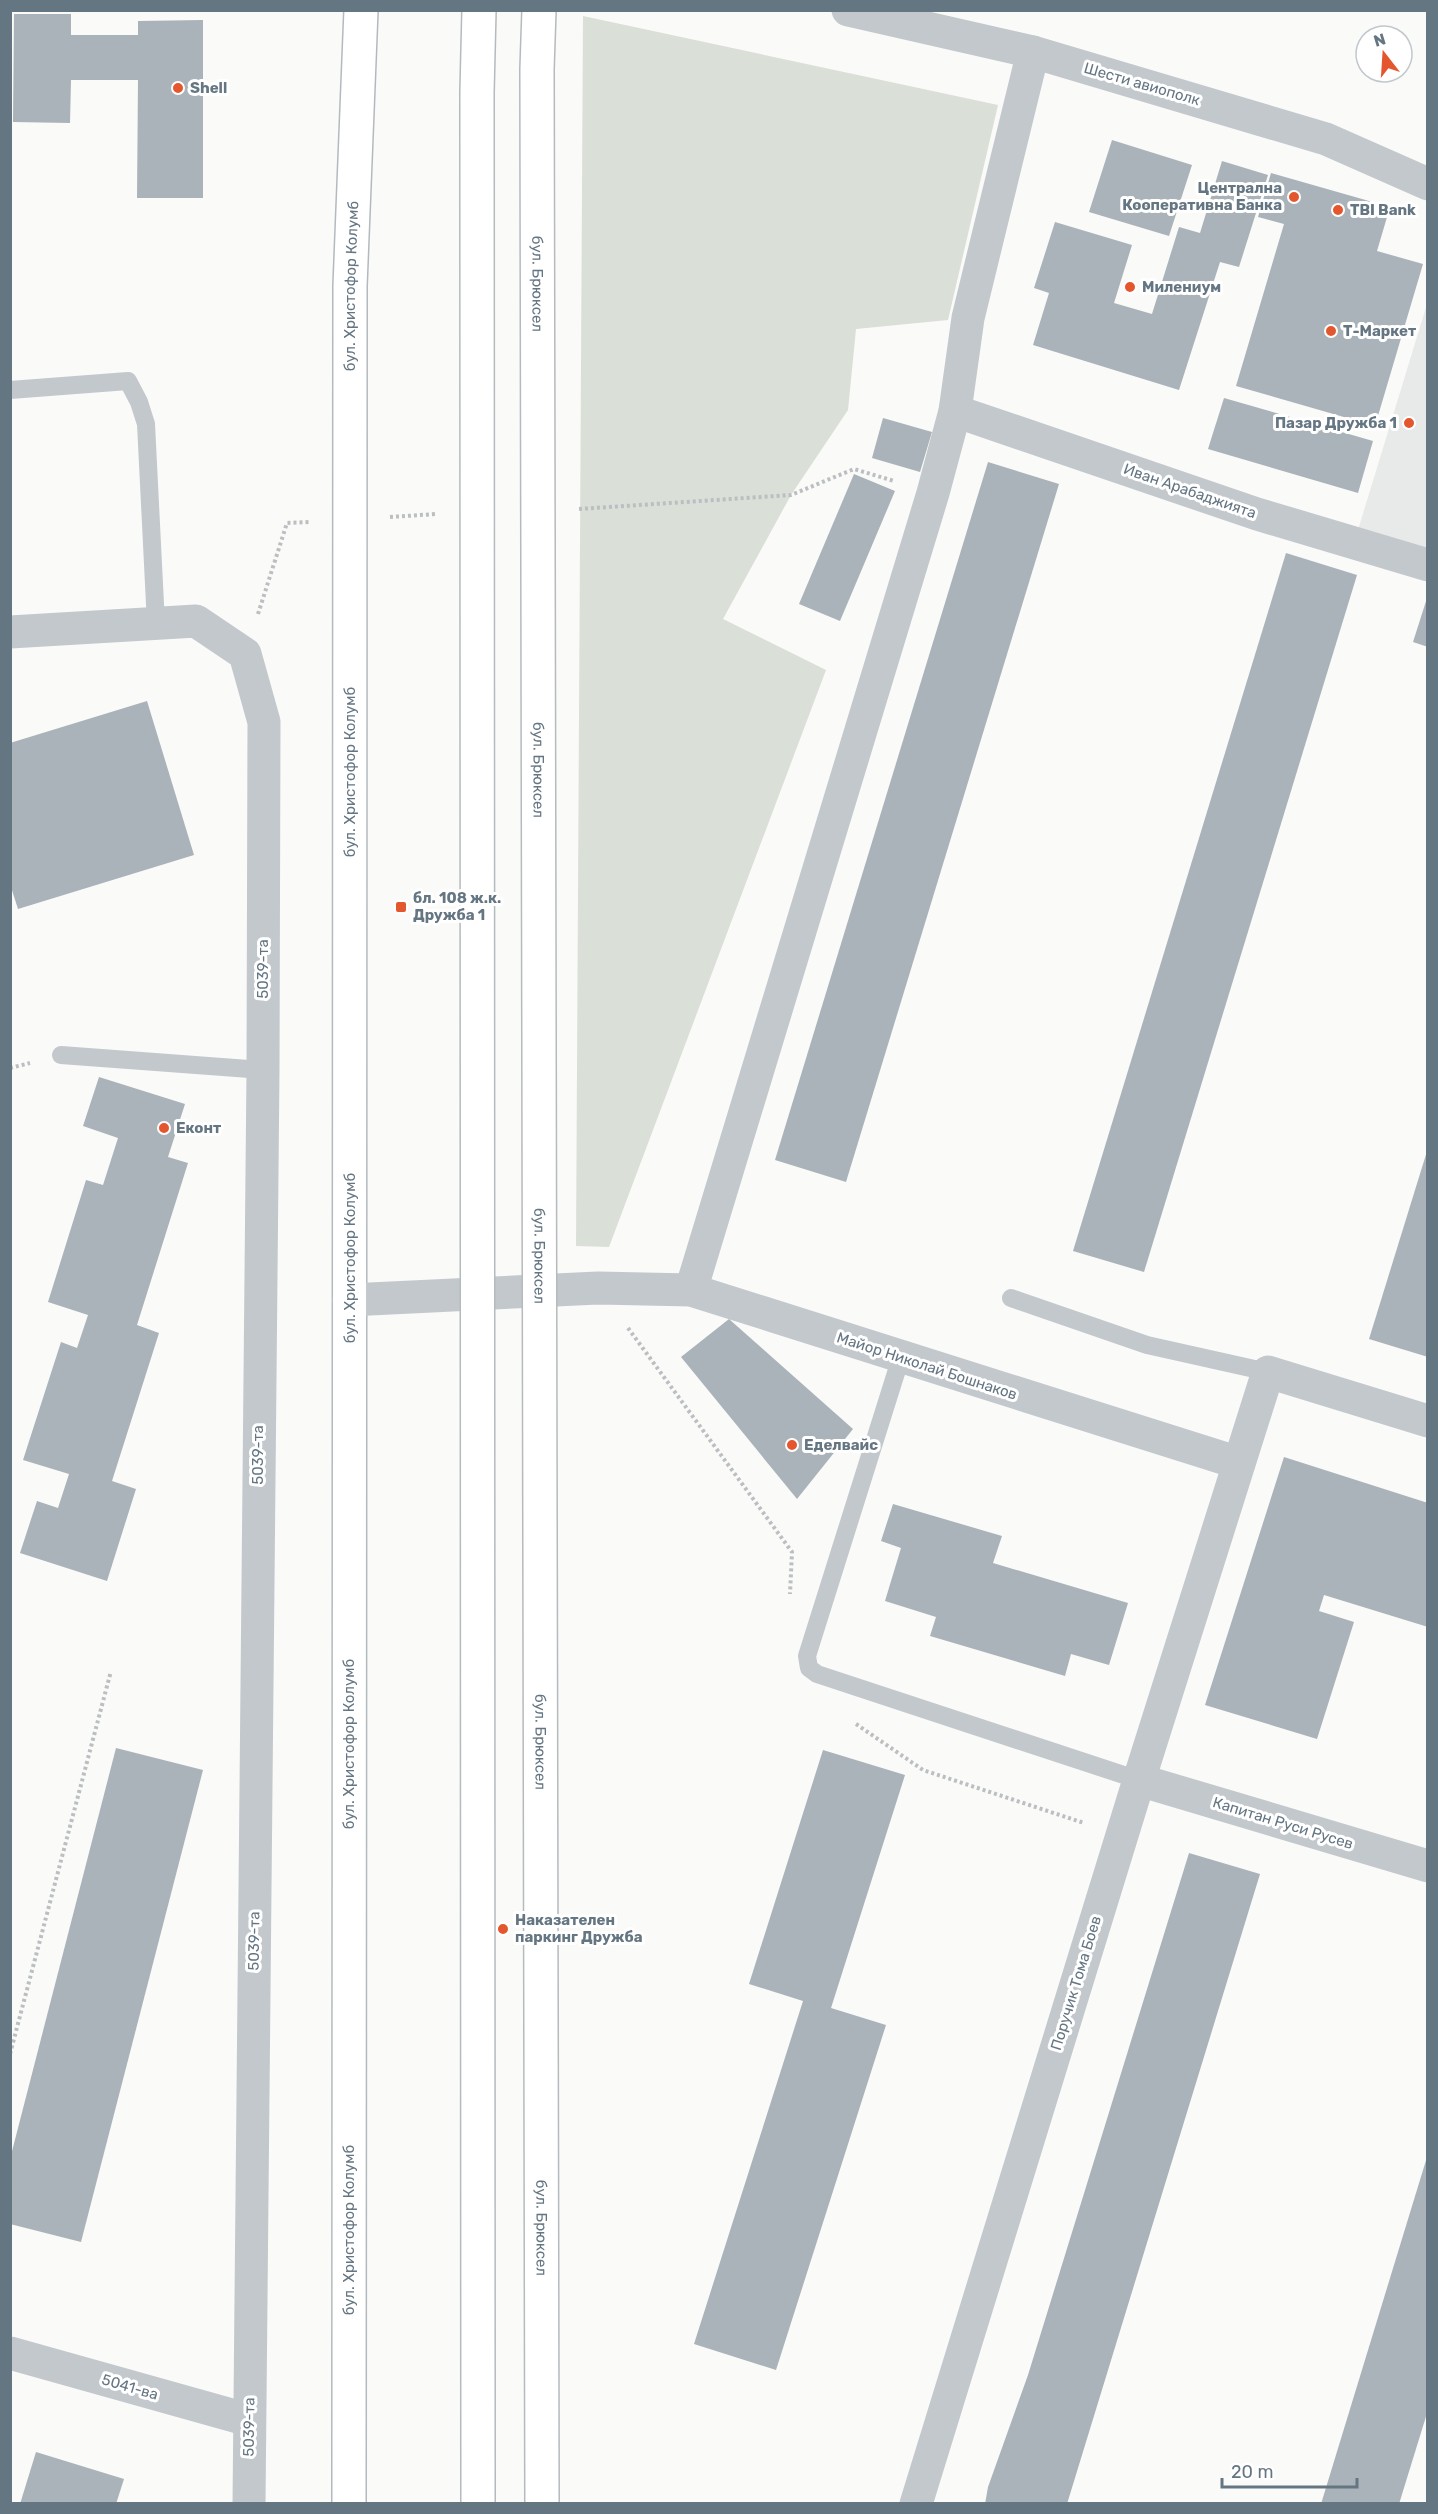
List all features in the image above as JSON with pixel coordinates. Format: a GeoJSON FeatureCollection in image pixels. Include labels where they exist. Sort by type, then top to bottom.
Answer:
{"type":"FeatureCollection","features":[{"type":"Feature","properties":{"kind":"main road","name":"бул. Христофор Колумб"},"geometry":{"type":"LineString","coordinates":[[349,2504],[350,286],[361,10]]}},
{"type":"Feature","properties":{"kind":"main road"},"geometry":{"type":"LineString","coordinates":[[478,2504],[477,92],[479,10]]}},
{"type":"Feature","properties":{"kind":"main road","name":"бул. Брюксел"},"geometry":{"type":"LineString","coordinates":[[539,10],[537,81],[542,2504]]}},
{"type":"Feature","properties":{"kind":"street","name":"Шести авиополк"},"geometry":{"type":"LineString","coordinates":[[848,10],[1034,52],[1326,139],[1428,184]]}},
{"type":"Feature","properties":{"kind":"street"},"geometry":{"type":"LineString","coordinates":[[691,1290],[933,493],[955,411],[968,318],[1034,52]]}},
{"type":"Feature","properties":{"kind":"street","name":"Иван Арабаджията"},"geometry":{"type":"LineString","coordinates":[[955,411],[1257,514],[1428,565]]}},
{"type":"Feature","properties":{"kind":"street","name":"5039-та"},"geometry":{"type":"LineString","coordinates":[[10,632],[196,621],[244,654],[264,722],[263,1070],[249,2504]]}},
{"type":"Feature","properties":{"kind":"street","name":"Майор Николай Бошнаков"},"geometry":{"type":"LineString","coordinates":[[349,1300],[598,1288],[691,1290],[1239,1463]]}},
{"type":"Feature","properties":{"kind":"street"},"geometry":{"type":"LineString","coordinates":[[1239,1463],[1268,1372],[1428,1421]]}},
{"type":"Feature","properties":{"kind":"street","name":"Поручик Тома Боев"},"geometry":{"type":"LineString","coordinates":[[916,2504],[1138,1780],[1239,1463]]}},
{"type":"Feature","properties":{"kind":"street","name":"Капитан Руси Русев"},"geometry":{"type":"LineString","coordinates":[[1138,1780],[1428,1866]]}},
{"type":"Feature","properties":{"kind":"street","name":"5041-ва"},"geometry":{"type":"LineString","coordinates":[[10,2354],[249,2420]]}},
{"type":"Feature","properties":{"kind":"lane"},"geometry":{"type":"LineString","coordinates":[[10,390],[128,381],[139,402],[146,424],[156,624]]}},
{"type":"Feature","properties":{"kind":"lane"},"geometry":{"type":"LineString","coordinates":[[61,1055],[263,1070]]}},
{"type":"Feature","properties":{"kind":"lane"},"geometry":{"type":"LineString","coordinates":[[1011,1298],[1147,1345],[1268,1372]]}},
{"type":"Feature","properties":{"kind":"lane"},"geometry":{"type":"LineString","coordinates":[[901,1357],[807,1656],[808,1668],[817,1674],[1138,1780]]}},
{"type":"Feature","properties":{"kind":"path"},"geometry":{"type":"LineString","coordinates":[[10,2054],[111,1671]]}},
{"type":"Feature","properties":{"kind":"shaded area"},"geometry":{"type":"Polygon","coordinates":[[[583,16],[998,105],[948,320],[856,329],[848,410],[791,495],[723,619],[826,670],[609,1247],[576,1246],[583,16]]]}},
{"type":"Feature","properties":{"kind":"shaded area","name":"Пазар Дружба 1"},"geometry":{"type":"Polygon","coordinates":[[[1427,304],[1427,565],[1354,543],[1427,304]]]}},
{"type":"Feature","properties":{"kind":"building"},"geometry":{"type":"Polygon","coordinates":[[[14,14],[71,14],[71,35],[138,35],[138,21],[203,20],[203,198],[137,198],[138,80],[71,80],[70,123],[13,122],[14,14]]]}},
{"type":"Feature","properties":{"kind":"building"},"geometry":{"type":"Polygon","coordinates":[[[1112,140],[1192,165],[1169,236],[1089,212],[1112,140]]]}},
{"type":"Feature","properties":{"kind":"building"},"geometry":{"type":"Polygon","coordinates":[[[1222,161],[1268,175],[1239,267],[1220,262],[1179,390],[1033,345],[1049,293],[1034,288],[1055,222],[1132,245],[1114,303],[1152,314],[1179,227],[1200,233],[1222,161]]]}},
{"type":"Feature","properties":{"kind":"building"},"geometry":{"type":"Polygon","coordinates":[[[1271,173],[1390,207],[1377,251],[1423,264],[1375,426],[1236,386],[1284,224],[1258,217],[1271,173]]]}},
{"type":"Feature","properties":{"kind":"building"},"geometry":{"type":"Polygon","coordinates":[[[1224,398],[1373,441],[1358,493],[1208,449],[1224,398]]]}},
{"type":"Feature","properties":{"kind":"building"},"geometry":{"type":"Polygon","coordinates":[[[883,418],[932,432],[920,472],[872,458],[883,418]]]}},
{"type":"Feature","properties":{"kind":"building"},"geometry":{"type":"Polygon","coordinates":[[[988,462],[1059,484],[846,1182],[775,1160],[988,462]]]}},
{"type":"Feature","properties":{"kind":"building"},"geometry":{"type":"Polygon","coordinates":[[[854,474],[895,491],[840,621],[799,604],[854,474]]]}},
{"type":"Feature","properties":{"kind":"building"},"geometry":{"type":"Polygon","coordinates":[[[1286,553],[1357,575],[1144,1272],[1073,1251],[1286,553]]]}},
{"type":"Feature","properties":{"kind":"building"},"geometry":{"type":"Polygon","coordinates":[[[1428,599],[1428,647],[1413,642],[1428,599]]]}},
{"type":"Feature","properties":{"kind":"building"},"geometry":{"type":"Polygon","coordinates":[[[147,701],[194,855],[18,909],[10,884],[10,743],[147,701]]]}},
{"type":"Feature","properties":{"kind":"building"},"geometry":{"type":"Polygon","coordinates":[[[99,1077],[185,1104],[168,1157],[188,1163],[137,1325],[159,1333],[112,1481],[136,1489],[107,1581],[20,1553],[37,1501],[58,1508],[69,1474],[23,1460],[61,1342],[77,1348],[88,1315],[48,1302],[86,1180],[103,1185],[118,1138],[83,1126],[99,1077]]]}},
{"type":"Feature","properties":{"kind":"building"},"geometry":{"type":"Polygon","coordinates":[[[1428,1148],[1428,1357],[1369,1339],[1428,1148]]]}},
{"type":"Feature","properties":{"kind":"building"},"geometry":{"type":"Polygon","coordinates":[[[729,1319],[853,1429],[797,1499],[681,1357],[729,1319]]]}},
{"type":"Feature","properties":{"kind":"building"},"geometry":{"type":"Polygon","coordinates":[[[1284,1457],[1428,1503],[1428,1627],[1324,1595],[1319,1611],[1354,1622],[1317,1739],[1205,1705],[1284,1457]]]}},
{"type":"Feature","properties":{"kind":"building"},"geometry":{"type":"Polygon","coordinates":[[[893,1504],[1002,1536],[993,1563],[1128,1603],[1109,1665],[1071,1654],[1065,1676],[930,1636],[936,1617],[885,1601],[901,1548],[881,1541],[893,1504]]]}},
{"type":"Feature","properties":{"kind":"building"},"geometry":{"type":"Polygon","coordinates":[[[116,1748],[203,1770],[81,2242],[10,2224],[10,2159],[116,1748]]]}},
{"type":"Feature","properties":{"kind":"building"},"geometry":{"type":"Polygon","coordinates":[[[823,1750],[905,1775],[831,2008],[886,2025],[776,2370],[694,2344],[803,2001],[749,1984],[823,1750]]]}},
{"type":"Feature","properties":{"kind":"building"},"geometry":{"type":"Polygon","coordinates":[[[1189,1853],[1260,1874],[1067,2504],[985,2504],[988,2487],[1028,2375],[1189,1853]]]}},
{"type":"Feature","properties":{"kind":"building"},"geometry":{"type":"Polygon","coordinates":[[[1427,2157],[1428,2410],[1399,2504],[1321,2504],[1427,2157]]]}},
{"type":"Feature","properties":{"kind":"building"},"geometry":{"type":"Polygon","coordinates":[[[36,2452],[124,2479],[116,2504],[20,2504],[36,2452]]]}},
{"type":"Feature","properties":{"kind":"place","name":"Shell"},"geometry":{"type":"Point","coordinates":[178,88]}},
{"type":"Feature","properties":{"kind":"place","name":"Централна Кооперативна Банка"},"geometry":{"type":"Point","coordinates":[1294,197]}},
{"type":"Feature","properties":{"kind":"place","name":"TBI Bank"},"geometry":{"type":"Point","coordinates":[1338,210]}},
{"type":"Feature","properties":{"kind":"place","name":"Милениум"},"geometry":{"type":"Point","coordinates":[1130,287]}},
{"type":"Feature","properties":{"kind":"place","name":"Т-Маркет"},"geometry":{"type":"Point","coordinates":[1331,331]}},
{"type":"Feature","properties":{"kind":"place","name":"Пазар Дружба 1"},"geometry":{"type":"Point","coordinates":[1409,423]}},
{"type":"Feature","properties":{"kind":"place","name":"бл. 108 ж.к. Дружба 1"},"geometry":{"type":"Point","coordinates":[401,907]}},
{"type":"Feature","properties":{"kind":"place","name":"Еконт"},"geometry":{"type":"Point","coordinates":[164,1128]}},
{"type":"Feature","properties":{"kind":"place","name":"Еделвайс"},"geometry":{"type":"Point","coordinates":[792,1445]}},
{"type":"Feature","properties":{"kind":"place","name":"Наказателен паркинг Дружба"},"geometry":{"type":"Point","coordinates":[503,1929]}}]}
